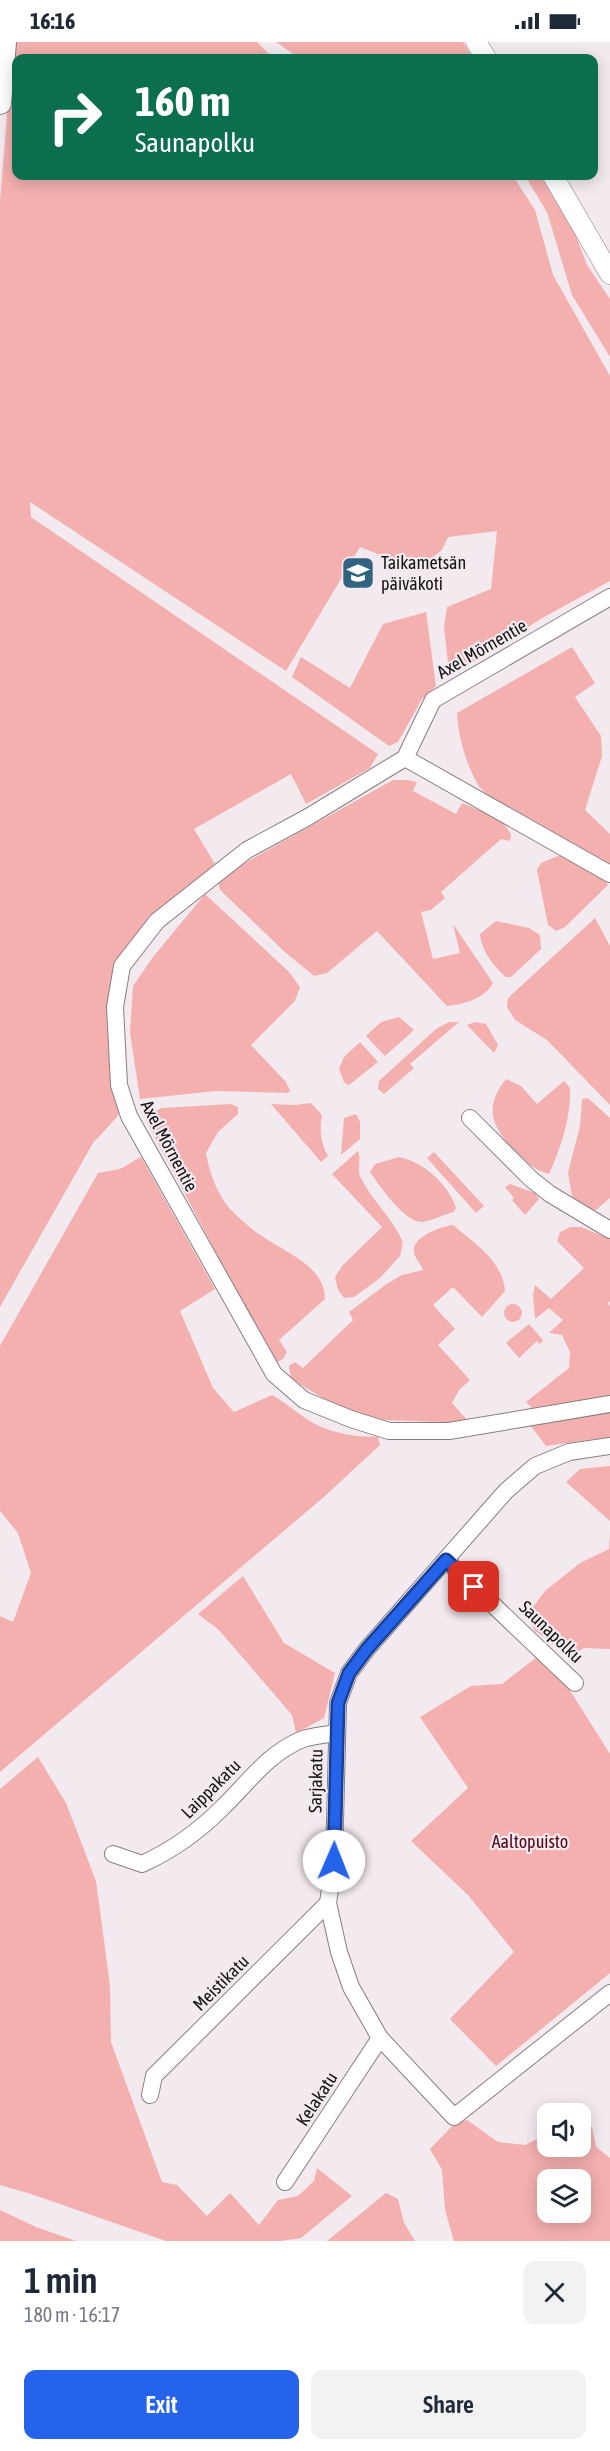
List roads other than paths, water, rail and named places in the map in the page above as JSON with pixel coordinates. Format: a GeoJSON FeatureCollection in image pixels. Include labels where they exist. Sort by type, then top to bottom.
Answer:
{"type":"FeatureCollection","features":[{"type":"Feature","properties":{"kind":"highway"},"geometry":{"type":"LineString","coordinates":[[0,103],[5,42]]}},
{"type":"Feature","properties":{"kind":"main road"},"geometry":{"type":"LineString","coordinates":[[555,180],[610,274]]}},
{"type":"Feature","properties":{"kind":"street","name":"Axel Mörnentie"},"geometry":{"type":"LineString","coordinates":[[610,597],[433,700],[405,758],[308,817],[247,850],[157,921],[122,966],[115,1007],[119,1084],[129,1116],[274,1374],[304,1400],[389,1431],[449,1431],[610,1404]]}},
{"type":"Feature","properties":{"kind":"street"},"geometry":{"type":"LineString","coordinates":[[405,758],[610,874]]}},
{"type":"Feature","properties":{"kind":"street"},"geometry":{"type":"LineString","coordinates":[[470,1118],[531,1179],[550,1194],[610,1230]]}},
{"type":"Feature","properties":{"kind":"street","name":"Sarjakatu"},"geometry":{"type":"LineString","coordinates":[[610,1446],[569,1452],[535,1466],[506,1491],[367,1649],[349,1673],[338,1703],[335,1733],[334,1861],[328,1903],[339,1952],[351,1988],[380,2038],[454,2117],[610,1993]]}},
{"type":"Feature","properties":{"kind":"street","name":"Saunapolku"},"geometry":{"type":"LineString","coordinates":[[446,1560],[575,1683]]}},
{"type":"Feature","properties":{"kind":"street","name":"Laippakatu"},"geometry":{"type":"LineString","coordinates":[[113,1854],[142,1864],[169,1852],[224,1807],[268,1760],[304,1739],[335,1733]]}},
{"type":"Feature","properties":{"kind":"street","name":"Meistikatu"},"geometry":{"type":"LineString","coordinates":[[150,2095],[154,2076],[328,1903]]}},
{"type":"Feature","properties":{"kind":"street","name":"Kelakatu"},"geometry":{"type":"LineString","coordinates":[[285,2182],[380,2038]]}},
{"type":"Feature","properties":{"kind":"place","name":"Taikametsän päiväkoti"},"geometry":{"type":"Point","coordinates":[358,573]}},
{"type":"Feature","properties":{"kind":"park label","name":"Aaltopuisto"},"geometry":{"type":"Point","coordinates":[530,1842]}}]}
